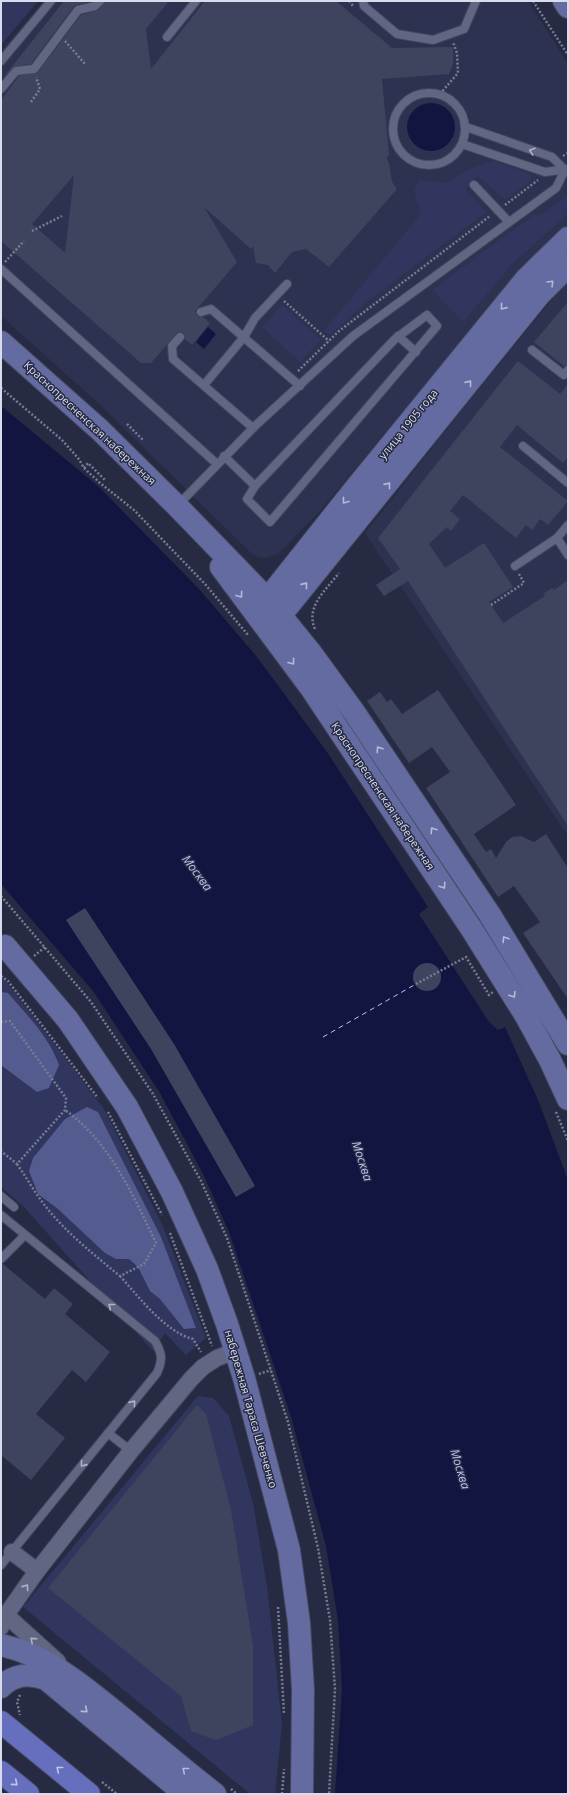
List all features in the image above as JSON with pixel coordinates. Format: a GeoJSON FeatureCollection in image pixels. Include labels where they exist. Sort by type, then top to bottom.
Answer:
{"type":"FeatureCollection","features":[{"type":"Feature","properties":{"kind":"main road"},"geometry":{"type":"LineString","coordinates":[[564,1],[568,7]]}},
{"type":"Feature","properties":{"kind":"main road","name":"улица 1905 года"},"geometry":{"type":"LineString","coordinates":[[264,620],[354,490],[526,279],[568,238]]}},
{"type":"Feature","properties":{"kind":"main road","name":"улица 1905 года"},"geometry":{"type":"LineString","coordinates":[[264,620],[539,295],[568,266]]}},
{"type":"Feature","properties":{"kind":"main road","name":"Краснопресненская набережная"},"geometry":{"type":"LineString","coordinates":[[1,342],[100,430],[177,506],[264,620],[338,727],[471,928],[526,1016],[550,1060],[561,1102]]}},
{"type":"Feature","properties":{"kind":"main road","name":"Краснопресненская набережная"},"geometry":{"type":"LineString","coordinates":[[264,620],[311,653],[354,712],[465,877],[534,985],[568,1044]]}},
{"type":"Feature","properties":{"kind":"main road","name":"набережная Тараса Шевченко"},"geometry":{"type":"LineString","coordinates":[[2,946],[68,1020],[127,1107],[172,1192],[188,1227],[207,1270],[236,1351],[289,1550],[298,1623],[303,1690],[302,1794]]}},
{"type":"Feature","properties":{"kind":"main road"},"geometry":{"type":"LineString","coordinates":[[1,1645],[28,1653],[48,1662],[82,1685],[215,1794]]}},
{"type":"Feature","properties":{"kind":"main road"},"geometry":{"type":"LineString","coordinates":[[1,1687],[7,1681],[25,1675],[36,1675],[46,1679],[185,1794]]}},
{"type":"Feature","properties":{"kind":"main road"},"geometry":{"type":"LineString","coordinates":[[3,1720],[89,1794]]}},
{"type":"Feature","properties":{"kind":"main road"},"geometry":{"type":"LineString","coordinates":[[1,1772],[28,1794]]}},
{"type":"Feature","properties":{"kind":"street"},"geometry":{"type":"LineString","coordinates":[[82,1685],[4,1621],[37,1571],[131,1450],[203,1367],[217,1358],[236,1351]]}},
{"type":"Feature","properties":{"kind":"street"},"geometry":{"type":"LineString","coordinates":[[12,1552],[37,1571]]}},
{"type":"Feature","properties":{"kind":"lane"},"geometry":{"type":"LineString","coordinates":[[1,61],[50,1]]}},
{"type":"Feature","properties":{"kind":"lane"},"geometry":{"type":"LineString","coordinates":[[1,89],[16,71],[34,69],[78,10],[95,6],[100,1]]}},
{"type":"Feature","properties":{"kind":"lane"},"geometry":{"type":"LineString","coordinates":[[167,37],[196,1]]}},
{"type":"Feature","properties":{"kind":"lane"},"geometry":{"type":"LineString","coordinates":[[363,1],[364,6],[397,34],[433,40],[464,29],[476,1]]}},
{"type":"Feature","properties":{"kind":"lane"},"geometry":{"type":"LineString","coordinates":[[427,92],[440,94],[453,101],[462,113],[466,127],[462,144],[455,154],[445,162],[433,165],[421,164],[409,160],[399,150],[393,139],[392,125],[395,113],[403,102],[414,95],[427,92]]}},
{"type":"Feature","properties":{"kind":"lane"},"geometry":{"type":"LineString","coordinates":[[466,127],[552,157],[567,170]]}},
{"type":"Feature","properties":{"kind":"lane"},"geometry":{"type":"LineString","coordinates":[[462,144],[545,172],[567,170]]}},
{"type":"Feature","properties":{"kind":"lane"},"geometry":{"type":"LineString","coordinates":[[177,506],[224,456],[353,336],[508,221],[556,188],[567,170]]}},
{"type":"Feature","properties":{"kind":"lane"},"geometry":{"type":"LineString","coordinates":[[474,185],[508,221]]}},
{"type":"Feature","properties":{"kind":"lane"},"geometry":{"type":"LineString","coordinates":[[1,268],[216,464]]}},
{"type":"Feature","properties":{"kind":"lane"},"geometry":{"type":"LineString","coordinates":[[204,385],[244,337],[255,318],[287,284]]}},
{"type":"Feature","properties":{"kind":"lane"},"geometry":{"type":"LineString","coordinates":[[201,312],[211,309],[300,386]]}},
{"type":"Feature","properties":{"kind":"lane"},"geometry":{"type":"LineString","coordinates":[[427,315],[437,326],[416,352],[270,522],[247,499],[256,486],[398,336],[427,315]]}},
{"type":"Feature","properties":{"kind":"lane"},"geometry":{"type":"LineString","coordinates":[[398,336],[416,352]]}},
{"type":"Feature","properties":{"kind":"lane"},"geometry":{"type":"LineString","coordinates":[[180,337],[172,346],[173,359],[253,428]]}},
{"type":"Feature","properties":{"kind":"lane"},"geometry":{"type":"LineString","coordinates":[[532,350],[564,375],[568,370]]}},
{"type":"Feature","properties":{"kind":"lane"},"geometry":{"type":"LineString","coordinates":[[523,446],[568,483]]}},
{"type":"Feature","properties":{"kind":"lane"},"geometry":{"type":"LineString","coordinates":[[224,456],[256,486]]}},
{"type":"Feature","properties":{"kind":"lane"},"geometry":{"type":"LineString","coordinates":[[515,566],[557,538],[568,525]]}},
{"type":"Feature","properties":{"kind":"lane"},"geometry":{"type":"LineString","coordinates":[[557,538],[568,555]]}},
{"type":"Feature","properties":{"kind":"lane"},"geometry":{"type":"LineString","coordinates":[[1,1196],[14,1208]]}},
{"type":"Feature","properties":{"kind":"lane"},"geometry":{"type":"LineString","coordinates":[[1,1215],[155,1341],[160,1348],[162,1357],[161,1365],[157,1373],[1,1565]]}},
{"type":"Feature","properties":{"kind":"lane"},"geometry":{"type":"LineString","coordinates":[[1,1259],[25,1235]]}},
{"type":"Feature","properties":{"kind":"lane"},"geometry":{"type":"LineString","coordinates":[[108,1433],[131,1450]]}},
{"type":"Feature","properties":{"kind":"path"},"geometry":{"type":"LineString","coordinates":[[533,1],[568,55]]}},
{"type":"Feature","properties":{"kind":"path"},"geometry":{"type":"LineString","coordinates":[[440,94],[458,73],[457,53],[451,34]]}},
{"type":"Feature","properties":{"kind":"path"},"geometry":{"type":"LineString","coordinates":[[60,35],[86,65]]}},
{"type":"Feature","properties":{"kind":"path"},"geometry":{"type":"LineString","coordinates":[[31,102],[40,89],[34,69]]}},
{"type":"Feature","properties":{"kind":"path"},"geometry":{"type":"LineString","coordinates":[[32,231],[62,216]]}},
{"type":"Feature","properties":{"kind":"path"},"geometry":{"type":"LineString","coordinates":[[1,268],[24,241]]}},
{"type":"Feature","properties":{"kind":"path"},"geometry":{"type":"LineString","coordinates":[[277,294],[329,341]]}},
{"type":"Feature","properties":{"kind":"path"},"geometry":{"type":"LineString","coordinates":[[1,388],[62,440],[78,458],[84,468],[134,510],[205,584],[264,620]]}},
{"type":"Feature","properties":{"kind":"path"},"geometry":{"type":"LineString","coordinates":[[127,424],[144,441]]}},
{"type":"Feature","properties":{"kind":"path"},"geometry":{"type":"LineString","coordinates":[[84,468],[88,463],[105,480]]}},
{"type":"Feature","properties":{"kind":"path"},"geometry":{"type":"LineString","coordinates":[[491,605],[524,583],[515,566]]}},
{"type":"Feature","properties":{"kind":"path"},"geometry":{"type":"LineString","coordinates":[[308,616],[311,619]]}},
{"type":"Feature","properties":{"kind":"path"},"geometry":{"type":"LineString","coordinates":[[416,984],[466,957],[489,995]]}},
{"type":"Feature","properties":{"kind":"path"},"geometry":{"type":"LineString","coordinates":[[1,976],[8,981],[101,1101]]}},
{"type":"Feature","properties":{"kind":"path"},"geometry":{"type":"LineString","coordinates":[[1,1022],[10,1021],[66,1098],[65,1110],[17,1164]]}},
{"type":"Feature","properties":{"kind":"path"},"geometry":{"type":"LineString","coordinates":[[561,1102],[568,1141]]}},
{"type":"Feature","properties":{"kind":"path"},"geometry":{"type":"LineString","coordinates":[[105,1107],[166,1222]]}},
{"type":"Feature","properties":{"kind":"path"},"geometry":{"type":"LineString","coordinates":[[65,1110],[82,1122],[102,1145],[143,1215],[156,1243],[144,1264],[120,1276]]}},
{"type":"Feature","properties":{"kind":"path"},"geometry":{"type":"LineString","coordinates":[[1,1151],[17,1164],[43,1204],[64,1227],[88,1250],[120,1276],[156,1315],[184,1337],[192,1339],[201,1352],[213,1348],[190,1281],[169,1230]]}},
{"type":"Feature","properties":{"kind":"path"},"geometry":{"type":"LineString","coordinates":[[278,1599],[284,1716]]}},
{"type":"Feature","properties":{"kind":"path"},"geometry":{"type":"LineString","coordinates":[[329,1794],[335,1689]]}},
{"type":"Feature","properties":{"kind":"path"},"geometry":{"type":"LineString","coordinates":[[282,1794],[284,1763]]}},
{"type":"Feature","properties":{"kind":"shaded area"},"geometry":{"type":"Polygon","coordinates":[[[1,1],[38,1],[1,45],[1,1]]]}},
{"type":"Feature","properties":{"kind":"shaded area"},"geometry":{"type":"Polygon","coordinates":[[[44,1],[528,1],[568,64],[568,225],[523,266],[319,512],[276,555],[264,558],[257,557],[251,553],[95,400],[1,316],[1,51],[44,1]]]}},
{"type":"Feature","properties":{"kind":"shaded area"},"geometry":{"type":"Polygon","coordinates":[[[494,161],[532,175],[528,183],[505,200],[478,176],[465,189],[486,212],[368,301],[330,335],[324,331],[421,214],[414,191],[419,180],[446,183],[470,169],[494,161]]]}},
{"type":"Feature","properties":{"kind":"shaded area"},"geometry":{"type":"Polygon","coordinates":[[[568,195],[568,214],[514,262],[463,322],[432,290],[533,215],[541,215],[568,195]]]}},
{"type":"Feature","properties":{"kind":"shaded area"},"geometry":{"type":"Polygon","coordinates":[[[568,280],[568,836],[365,533],[466,405],[568,280]]]}},
{"type":"Feature","properties":{"kind":"shaded area"},"geometry":{"type":"Polygon","coordinates":[[[282,305],[321,340],[300,362],[262,327],[282,305]]]}},
{"type":"Feature","properties":{"kind":"shaded area"},"geometry":{"type":"Polygon","coordinates":[[[2,976],[104,1109],[162,1224],[206,1338],[186,1355],[165,1333],[153,1351],[23,1206],[1,1187],[2,976]]]}},
{"type":"Feature","properties":{"kind":"shaded area"},"geometry":{"type":"Polygon","coordinates":[[[1,992],[8,993],[30,1018],[55,1055],[59,1065],[49,1088],[37,1092],[1,1065],[1,992]]]}},
{"type":"Feature","properties":{"kind":"shaded area"},"geometry":{"type":"Polygon","coordinates":[[[87,1107],[98,1112],[161,1237],[196,1328],[184,1329],[160,1299],[150,1291],[138,1267],[129,1259],[116,1259],[105,1253],[58,1209],[38,1194],[29,1171],[33,1158],[65,1119],[87,1107]]]}},
{"type":"Feature","properties":{"kind":"shaded area"},"geometry":{"type":"Polygon","coordinates":[[[198,1396],[213,1398],[229,1416],[253,1503],[267,1586],[282,1724],[275,1794],[250,1794],[23,1607],[198,1396]]]}},
{"type":"Feature","properties":{"kind":"water"},"geometry":{"type":"Polygon","coordinates":[[[431,103],[440,105],[448,110],[453,118],[455,127],[453,136],[448,144],[440,149],[431,151],[422,149],[414,144],[409,136],[407,127],[409,118],[414,110],[422,105],[431,103]]]}},
{"type":"Feature","properties":{"kind":"water"},"geometry":{"type":"Polygon","coordinates":[[[208,327],[216,334],[204,349],[196,342],[208,327]]]}},
{"type":"Feature","properties":{"kind":"water","name":"Москва"},"geometry":{"type":"Polygon","coordinates":[[[1,406],[98,486],[199,589],[257,657],[327,752],[428,907],[419,914],[489,1022],[498,1030],[505,1027],[538,1100],[568,1180],[568,1794],[335,1794],[342,1689],[338,1620],[326,1546],[291,1417],[229,1232],[204,1176],[160,1093],[93,991],[1,884],[1,406]]]}},
{"type":"Feature","properties":{"kind":"building"},"geometry":{"type":"Polygon","coordinates":[[[64,1],[92,1],[74,6],[31,64],[15,66],[3,78],[64,1]]]}},
{"type":"Feature","properties":{"kind":"building"},"geometry":{"type":"Polygon","coordinates":[[[105,1],[169,1],[146,29],[151,69],[205,1],[336,1],[392,48],[453,47],[453,64],[449,74],[382,79],[389,155],[386,158],[389,163],[392,182],[397,189],[329,267],[306,249],[292,252],[275,273],[268,265],[256,263],[253,246],[251,249],[204,207],[237,262],[195,311],[198,316],[203,317],[210,323],[192,345],[185,339],[184,333],[178,332],[151,363],[141,363],[1,241],[1,100],[19,76],[38,72],[81,15],[99,10],[105,1]],[[74,175],[32,224],[65,253],[74,175]]]}},
{"type":"Feature","properties":{"kind":"building"},"geometry":{"type":"Polygon","coordinates":[[[568,302],[568,365],[564,366],[534,342],[568,302]]]}},
{"type":"Feature","properties":{"kind":"building"},"geometry":{"type":"Polygon","coordinates":[[[518,361],[560,394],[568,384],[568,457],[563,463],[517,425],[500,447],[568,501],[548,525],[540,519],[532,530],[526,525],[516,538],[463,495],[450,511],[460,519],[451,531],[447,527],[429,544],[445,568],[484,543],[513,587],[489,602],[503,623],[545,596],[543,594],[552,588],[554,590],[568,580],[568,826],[408,581],[384,596],[376,585],[400,569],[378,538],[518,361]]]}},
{"type":"Feature","properties":{"kind":"building"},"geometry":{"type":"Polygon","coordinates":[[[438,690],[516,805],[474,834],[486,852],[491,849],[496,858],[506,842],[512,837],[521,836],[534,842],[546,834],[568,868],[568,999],[523,933],[540,922],[514,886],[498,897],[426,788],[450,772],[432,747],[409,763],[367,701],[380,692],[387,702],[391,699],[402,714],[438,690]]]}},
{"type":"Feature","properties":{"kind":"building"},"geometry":{"type":"Polygon","coordinates":[[[85,908],[174,1044],[255,1186],[236,1197],[151,1049],[66,920],[85,908]]]}},
{"type":"Feature","properties":{"kind":"building"},"geometry":{"type":"Polygon","coordinates":[[[427,963],[437,967],[441,977],[437,987],[427,991],[417,987],[413,977],[417,967],[427,963]]]}},
{"type":"Feature","properties":{"kind":"building"},"geometry":{"type":"Polygon","coordinates":[[[1,1264],[3,1264],[45,1299],[54,1288],[73,1304],[65,1314],[110,1352],[86,1382],[72,1370],[36,1414],[65,1438],[31,1480],[1,1455],[1,1264]]]}},
{"type":"Feature","properties":{"kind":"building"},"geometry":{"type":"Polygon","coordinates":[[[197,1405],[206,1414],[231,1510],[253,1646],[253,1725],[216,1740],[191,1731],[181,1696],[48,1588],[197,1405]]]}},
{"type":"Feature","properties":{"kind":"ferry route"},"geometry":{"type":"LineString","coordinates":[[323,1037],[416,984]]}}]}
